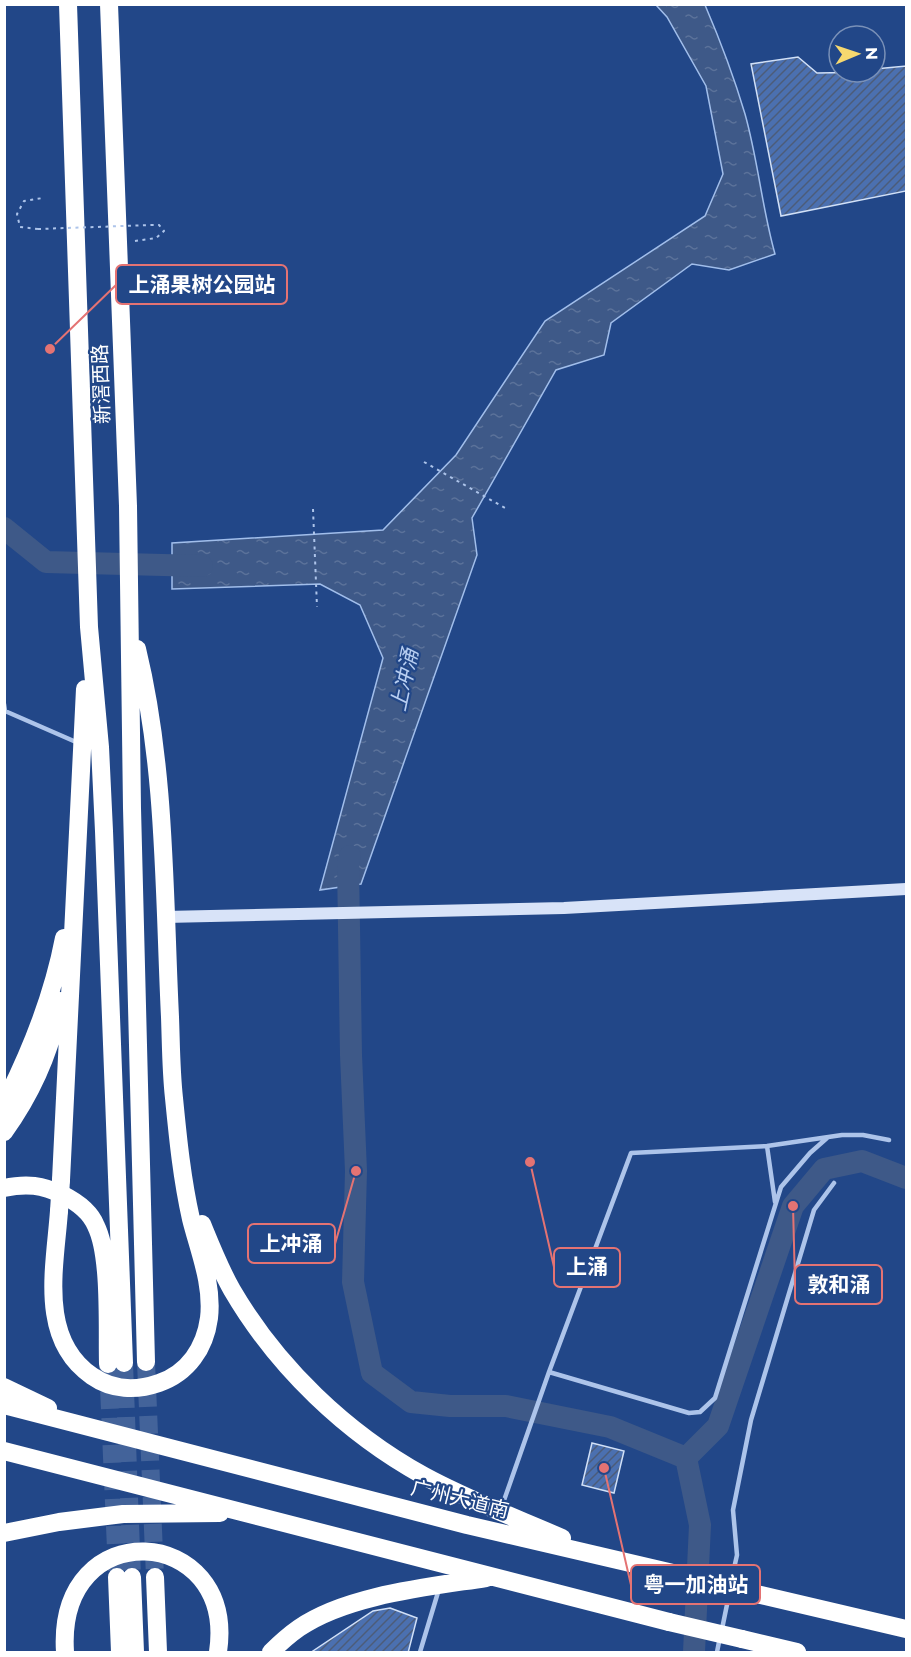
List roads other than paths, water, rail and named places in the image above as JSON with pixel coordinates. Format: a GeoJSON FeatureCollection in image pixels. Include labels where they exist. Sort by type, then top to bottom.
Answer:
{"type":"FeatureCollection","features":[{"type":"Feature","properties":{"kind":"highway","name":"新滘西路"},"geometry":{"type":"LineString","coordinates":[[68,4],[89,627]]}},
{"type":"Feature","properties":{"kind":"highway","name":"新滘西路"},"geometry":{"type":"LineString","coordinates":[[109,4],[128,506],[129,618]]}},
{"type":"Feature","properties":{"kind":"highway"},"geometry":{"type":"LineString","coordinates":[[89,627],[61,1180],[53,1288],[55,1319],[72,1359],[100,1382],[114,1387],[141,1387],[176,1376],[186,1368],[206,1333],[210,1301],[184,1182],[173,1095],[160,825],[150,713],[129,618]]}},
{"type":"Feature","properties":{"kind":"highway"},"geometry":{"type":"LineString","coordinates":[[129,618],[146,1362]]}},
{"type":"Feature","properties":{"kind":"highway"},"geometry":{"type":"LineString","coordinates":[[4,1188],[30,1185],[53,1190],[73,1200],[87,1212],[96,1225],[105,1264],[116,1364],[104,831],[89,627]]}},
{"type":"Feature","properties":{"kind":"highway"},"geometry":{"type":"LineString","coordinates":[[4,1104],[44,1015],[63,942],[75,877]]}},
{"type":"Feature","properties":{"kind":"highway"},"geometry":{"type":"LineString","coordinates":[[4,1132],[27,1097],[57,1017],[69,940],[75,877]]}},
{"type":"Feature","properties":{"kind":"highway"},"geometry":{"type":"LineString","coordinates":[[179,1141],[187,1184],[231,1288],[253,1323],[280,1357],[313,1392],[343,1420],[382,1449],[423,1475],[603,1556]]}},
{"type":"Feature","properties":{"kind":"highway"},"geometry":{"type":"LineString","coordinates":[[4,1387],[82,1424]]}},
{"type":"Feature","properties":{"kind":"highway","name":"广州大道南"},"geometry":{"type":"LineString","coordinates":[[4,1405],[456,1522],[906,1629]]}},
{"type":"Feature","properties":{"kind":"highway"},"geometry":{"type":"LineString","coordinates":[[4,1451],[797,1653]]}},
{"type":"Feature","properties":{"kind":"highway"},"geometry":{"type":"LineString","coordinates":[[4,1533],[59,1522],[123,1514],[176,1512],[254,1514]]}},
{"type":"Feature","properties":{"kind":"highway"},"geometry":{"type":"LineString","coordinates":[[65,1653],[65,1632],[70,1603],[83,1580],[98,1565],[108,1559],[137,1552],[163,1553],[189,1566],[200,1576],[210,1592],[220,1624],[218,1653]]}},
{"type":"Feature","properties":{"kind":"highway"},"geometry":{"type":"LineString","coordinates":[[120,1653],[125,1577],[135,1653]]}},
{"type":"Feature","properties":{"kind":"highway"},"geometry":{"type":"LineString","coordinates":[[155,1577],[158,1653]]}},
{"type":"Feature","properties":{"kind":"highway"},"geometry":{"type":"LineString","coordinates":[[270,1653],[300,1628],[324,1615],[373,1598],[493,1577]]}},
{"type":"Feature","properties":{"kind":"street"},"geometry":{"type":"LineString","coordinates":[[165,916],[564,908],[906,889]]}},
{"type":"Feature","properties":{"kind":"lane"},"geometry":{"type":"LineString","coordinates":[[4,704],[5,711],[82,745]]}},
{"type":"Feature","properties":{"kind":"lane"},"geometry":{"type":"LineString","coordinates":[[500,1511],[631,1153],[767,1146],[828,1137],[863,1135],[889,1140]]}},
{"type":"Feature","properties":{"kind":"lane"},"geometry":{"type":"LineString","coordinates":[[549,1372],[689,1413],[700,1412],[715,1398],[781,1187],[810,1153],[828,1137]]}},
{"type":"Feature","properties":{"kind":"lane"},"geometry":{"type":"LineString","coordinates":[[767,1146],[775,1204]]}},
{"type":"Feature","properties":{"kind":"lane"},"geometry":{"type":"LineString","coordinates":[[717,1653],[737,1555],[733,1510],[751,1420],[812,1209],[834,1183]]}},
{"type":"Feature","properties":{"kind":"lane"},"geometry":{"type":"LineString","coordinates":[[420,1653],[440,1585]]}},
{"type":"Feature","properties":{"kind":"water"},"geometry":{"type":"Polygon","coordinates":[[[656,5],[705,5],[745,114],[775,254],[729,270],[692,264],[611,323],[604,355],[556,370],[472,518],[477,555],[361,884],[320,890],[383,658],[360,605],[320,584],[172,589],[172,543],[383,530],[456,455],[545,321],[705,216],[723,174],[706,86],[667,17],[656,5]]]}},
{"type":"Feature","properties":{"kind":"waterway"},"geometry":{"type":"LineString","coordinates":[[4,528],[46,562],[202,566]]}},
{"type":"Feature","properties":{"kind":"waterway","name":"上冲涌"},"geometry":{"type":"LineString","coordinates":[[350,856],[348,863],[351,1055],[356,1171],[353,1282],[372,1373],[411,1402],[450,1406],[506,1406],[610,1427],[686,1458],[700,1525],[694,1652]]}},
{"type":"Feature","properties":{"kind":"waterway"},"geometry":{"type":"LineString","coordinates":[[686,1458],[718,1426],[793,1206],[824,1169],[862,1161],[906,1178]]}},
{"type":"Feature","properties":{"kind":"tunnel"},"geometry":{"type":"LineString","coordinates":[[146,1362],[155,1577]]}},
{"type":"Feature","properties":{"kind":"tunnel"},"geometry":{"type":"LineString","coordinates":[[124,1363],[132,1577]]}},
{"type":"Feature","properties":{"kind":"tunnel"},"geometry":{"type":"LineString","coordinates":[[108,1364],[117,1572]]}},
{"type":"Feature","properties":{"kind":"place","name":"上涌果树公园站"},"geometry":{"type":"Point","coordinates":[50,349]}},
{"type":"Feature","properties":{"kind":"place","name":"上涌"},"geometry":{"type":"Point","coordinates":[530,1162]}},
{"type":"Feature","properties":{"kind":"place","name":"上冲涌"},"geometry":{"type":"Point","coordinates":[356,1171]}},
{"type":"Feature","properties":{"kind":"place","name":"敦和涌"},"geometry":{"type":"Point","coordinates":[793,1206]}},
{"type":"Feature","properties":{"kind":"place","name":"粤一加油站"},"geometry":{"type":"Point","coordinates":[604,1468]}}]}
